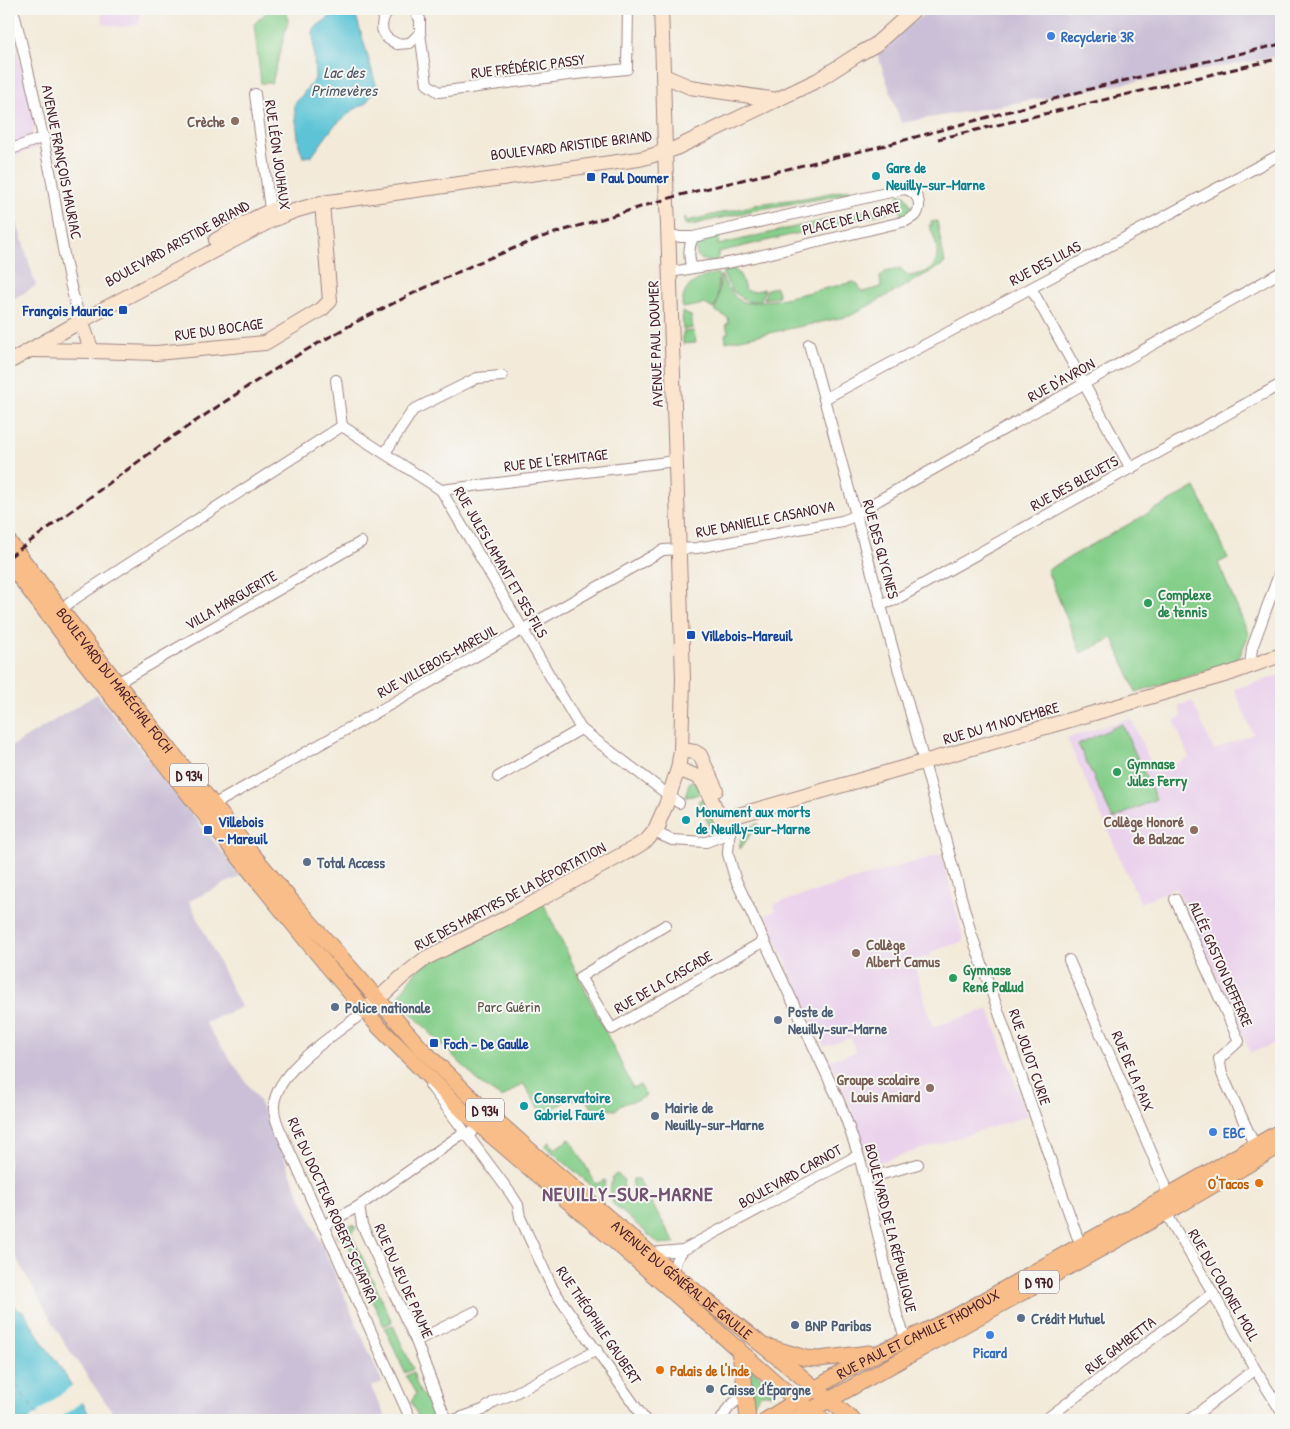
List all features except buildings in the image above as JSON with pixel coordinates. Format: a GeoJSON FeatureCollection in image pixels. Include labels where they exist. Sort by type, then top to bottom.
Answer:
{"type":"FeatureCollection","features":[{"type":"Feature","properties":{"kind":"main road","name":"AVENUE PAUL DOUMER"},"geometry":{"type":"LineString","coordinates":[[661,9],[678,549],[683,678],[687,706],[683,787],[675,800]]}},
{"type":"Feature","properties":{"kind":"main road"},"geometry":{"type":"LineString","coordinates":[[857,55],[868,39],[901,9]]}},
{"type":"Feature","properties":{"kind":"main road"},"geometry":{"type":"LineString","coordinates":[[664,151],[674,149],[818,80],[874,45],[914,9]]}},
{"type":"Feature","properties":{"kind":"main road"},"geometry":{"type":"LineString","coordinates":[[664,76],[690,87],[777,100]]}},
{"type":"Feature","properties":{"kind":"main road"},"geometry":{"type":"LineString","coordinates":[[665,104],[690,87]]}},
{"type":"Feature","properties":{"kind":"main road","name":"BOULEVARD ARISTIDE BRIAND"},"geometry":{"type":"LineString","coordinates":[[9,362],[81,321],[99,304],[271,216],[291,203],[324,195],[636,151],[653,149],[664,151]]}},
{"type":"Feature","properties":{"kind":"main road","name":"BOULEVARD ARISTIDE BRIAND"},"geometry":{"type":"LineString","coordinates":[[271,216],[322,203],[639,159],[654,156],[664,151]]}},
{"type":"Feature","properties":{"kind":"main road","name":"RUE DU BOCAGE"},"geometry":{"type":"LineString","coordinates":[[29,350],[156,353],[266,342],[322,309],[330,301],[322,203]]}},
{"type":"Feature","properties":{"kind":"main road"},"geometry":{"type":"LineString","coordinates":[[81,321],[92,351]]}},
{"type":"Feature","properties":{"kind":"main road","name":"BOULEVARD DU MARÉCHAL FOCH"},"geometry":{"type":"LineString","coordinates":[[9,542],[116,683],[375,1003]]}},
{"type":"Feature","properties":{"kind":"main road","name":"BOULEVARD DU MARÉCHAL FOCH"},"geometry":{"type":"LineString","coordinates":[[11,572],[310,945],[375,1003]]}},
{"type":"Feature","properties":{"kind":"main road","name":"RUE DU 11 NOVEMBRE"},"geometry":{"type":"LineString","coordinates":[[728,818],[923,763],[1250,666],[1281,655]]}},
{"type":"Feature","properties":{"kind":"main road"},"geometry":{"type":"LineString","coordinates":[[686,750],[700,755],[728,818]]}},
{"type":"Feature","properties":{"kind":"main road"},"geometry":{"type":"LineString","coordinates":[[683,771],[698,777],[703,782],[719,816],[728,818]]}},
{"type":"Feature","properties":{"kind":"main road","name":"RUE DES MARTYRS DE LA DÉPORTATION"},"geometry":{"type":"LineString","coordinates":[[375,1003],[408,971],[426,958],[504,919],[647,840],[675,800]]}},
{"type":"Feature","properties":{"kind":"main road","name":"AVENUE DU GÉNÉRAL DE GAULLE"},"geometry":{"type":"LineString","coordinates":[[375,1003],[421,1069],[464,1112],[487,1122],[853,1420]]}},
{"type":"Feature","properties":{"kind":"main road","name":"AVENUE DU GÉNÉRAL DE GAULLE"},"geometry":{"type":"LineString","coordinates":[[375,1003],[420,1047],[487,1122],[738,1348],[822,1420]]}},
{"type":"Feature","properties":{"kind":"main road","name":"RUE PAUL ET CAMILLE THOMOUX"},"geometry":{"type":"LineString","coordinates":[[793,1420],[1084,1250],[1166,1195],[1281,1131]]}},
{"type":"Feature","properties":{"kind":"main road","name":"RUE PAUL ET CAMILLE THOMOUX"},"geometry":{"type":"LineString","coordinates":[[766,1420],[878,1352],[1169,1210],[1281,1145]]}},
{"type":"Feature","properties":{"kind":"main road"},"geometry":{"type":"LineString","coordinates":[[762,1345],[805,1358],[819,1359],[878,1352]]}},
{"type":"Feature","properties":{"kind":"main road"},"geometry":{"type":"LineString","coordinates":[[738,1348],[743,1369],[748,1420]]}},
{"type":"Feature","properties":{"kind":"street","name":"AVENUE FRANÇOIS MAURIAC"},"geometry":{"type":"LineString","coordinates":[[14,9],[44,137],[66,260],[81,321]]}},
{"type":"Feature","properties":{"kind":"street"},"geometry":{"type":"LineString","coordinates":[[392,9],[387,11],[382,24],[385,37],[397,44],[410,43],[420,33]]}},
{"type":"Feature","properties":{"kind":"street","name":"RUE FRÉDÉRIC PASSY"},"geometry":{"type":"LineString","coordinates":[[413,9],[420,19],[427,84],[439,92],[627,69],[628,9]]}},
{"type":"Feature","properties":{"kind":"street","name":"RUE LÉON JOUHAUX"},"geometry":{"type":"LineString","coordinates":[[255,94],[271,216]]}},
{"type":"Feature","properties":{"kind":"street"},"geometry":{"type":"LineString","coordinates":[[9,150],[44,137]]}},
{"type":"Feature","properties":{"kind":"street","name":"RUE DES LILAS"},"geometry":{"type":"LineString","coordinates":[[824,399],[1281,154]]}},
{"type":"Feature","properties":{"kind":"street","name":"PLACE DE LA GARE"},"geometry":{"type":"LineString","coordinates":[[668,234],[680,237],[693,237],[904,189],[910,190],[915,194],[919,206],[916,215],[906,220],[739,261],[669,273]]}},
{"type":"Feature","properties":{"kind":"street"},"geometry":{"type":"LineString","coordinates":[[692,268],[689,250],[693,237]]}},
{"type":"Feature","properties":{"kind":"street","name":"RUE D'AVRON"},"geometry":{"type":"LineString","coordinates":[[856,514],[1281,272]]}},
{"type":"Feature","properties":{"kind":"street"},"geometry":{"type":"LineString","coordinates":[[1031,288],[1131,469]]}},
{"type":"Feature","properties":{"kind":"street","name":"RUE DES GLYCINES"},"geometry":{"type":"LineString","coordinates":[[809,344],[923,763]]}},
{"type":"Feature","properties":{"kind":"street"},"geometry":{"type":"LineString","coordinates":[[385,453],[413,410],[477,378],[502,376]]}},
{"type":"Feature","properties":{"kind":"street"},"geometry":{"type":"LineString","coordinates":[[60,610],[342,426],[336,380]]}},
{"type":"Feature","properties":{"kind":"street","name":"RUE DES BLEUETS"},"geometry":{"type":"LineString","coordinates":[[880,605],[895,600],[1281,384]]}},
{"type":"Feature","properties":{"kind":"street","name":"RUE JULES LAMANT ET SES FILS"},"geometry":{"type":"LineString","coordinates":[[342,426],[441,490],[581,729],[675,800]]}},
{"type":"Feature","properties":{"kind":"street","name":"RUE DE L'ERMITAGE"},"geometry":{"type":"LineString","coordinates":[[441,490],[675,461]]}},
{"type":"Feature","properties":{"kind":"street","name":"RUE DANIELLE CASANOVA"},"geometry":{"type":"LineString","coordinates":[[678,549],[697,548],[832,522],[850,518],[856,514]]}},
{"type":"Feature","properties":{"kind":"street","name":"VILLA MARGUERITE"},"geometry":{"type":"LineString","coordinates":[[116,683],[362,542]]}},
{"type":"Feature","properties":{"kind":"street","name":"RUE VILLEBOIS-MAREUIL"},"geometry":{"type":"LineString","coordinates":[[213,805],[663,550],[678,549]]}},
{"type":"Feature","properties":{"kind":"street"},"geometry":{"type":"LineString","coordinates":[[1250,666],[1252,648],[1281,569]]}},
{"type":"Feature","properties":{"kind":"street"},"geometry":{"type":"LineString","coordinates":[[498,777],[581,729]]}},
{"type":"Feature","properties":{"kind":"street","name":"RUE JOLIOT CURIE"},"geometry":{"type":"LineString","coordinates":[[923,763],[971,933],[1084,1250]]}},
{"type":"Feature","properties":{"kind":"street","name":"BOULEVARD DE LA RÉPUBLIQUE"},"geometry":{"type":"LineString","coordinates":[[728,818],[730,824],[729,861],[838,1101],[859,1157],[897,1315],[906,1340]]}},
{"type":"Feature","properties":{"kind":"street"},"geometry":{"type":"LineString","coordinates":[[654,832],[672,840],[706,842],[730,834]]}},
{"type":"Feature","properties":{"kind":"street","name":"ALLÉE GASTON DEFFERRE"},"geometry":{"type":"LineString","coordinates":[[1175,898],[1239,1041],[1219,1059],[1222,1074],[1255,1146]]}},
{"type":"Feature","properties":{"kind":"street","name":"RUE DE LA CASCADE"},"geometry":{"type":"LineString","coordinates":[[666,925],[580,977],[612,1029],[764,941]]}},
{"type":"Feature","properties":{"kind":"street","name":"RUE DE LA PAIX"},"geometry":{"type":"LineString","coordinates":[[1069,960],[1165,1184],[1166,1195]]}},
{"type":"Feature","properties":{"kind":"street","name":"RUE DU DOCTEUR ROBERT SCHAPIRA"},"geometry":{"type":"LineString","coordinates":[[375,1003],[284,1077],[279,1086],[274,1104],[274,1112],[281,1132],[411,1420]]}},
{"type":"Feature","properties":{"kind":"street","name":"RUE THÉOPHILE GAUBERT"},"geometry":{"type":"LineString","coordinates":[[421,1069],[432,1090],[467,1134],[518,1206],[520,1217],[542,1269],[553,1289],[597,1350],[643,1420]]}},
{"type":"Feature","properties":{"kind":"street"},"geometry":{"type":"LineString","coordinates":[[323,1226],[359,1206],[459,1136],[467,1134],[487,1122]]}},
{"type":"Feature","properties":{"kind":"street","name":"BOULEVARD CARNOT"},"geometry":{"type":"LineString","coordinates":[[649,1253],[683,1250],[853,1158],[859,1157]]}},
{"type":"Feature","properties":{"kind":"street"},"geometry":{"type":"LineString","coordinates":[[865,1179],[918,1164]]}},
{"type":"Feature","properties":{"kind":"street","name":"RUE DU COLONEL MOLL"},"geometry":{"type":"LineString","coordinates":[[1166,1195],[1170,1220],[1281,1411]]}},
{"type":"Feature","properties":{"kind":"street","name":"RUE DU JEU DE PAUME"},"geometry":{"type":"LineString","coordinates":[[359,1206],[362,1225],[416,1341],[446,1420]]}},
{"type":"Feature","properties":{"kind":"street"},"geometry":{"type":"LineString","coordinates":[[674,1274],[676,1260],[683,1250]]}},
{"type":"Feature","properties":{"kind":"street","name":"RUE GAMBETTA"},"geometry":{"type":"LineString","coordinates":[[1045,1420],[1213,1293]]}},
{"type":"Feature","properties":{"kind":"street"},"geometry":{"type":"LineString","coordinates":[[416,1341],[474,1312]]}},
{"type":"Feature","properties":{"kind":"street"},"geometry":{"type":"LineString","coordinates":[[454,1420],[483,1410],[495,1401],[597,1350]]}},
{"type":"Feature","properties":{"kind":"street"},"geometry":{"type":"LineString","coordinates":[[1189,1420],[1255,1369]]}},
{"type":"Feature","properties":{"kind":"street"},"geometry":{"type":"LineString","coordinates":[[721,1420],[729,1407],[746,1393]]}},
{"type":"Feature","properties":{"kind":"shaded area"},"geometry":{"type":"Polygon","coordinates":[[[101,9],[141,9],[139,25],[122,27],[103,24],[101,9]]]}},
{"type":"Feature","properties":{"kind":"shaded area"},"geometry":{"type":"Polygon","coordinates":[[[931,9],[1281,9],[1281,56],[901,123],[876,50],[931,9]]]}},
{"type":"Feature","properties":{"kind":"shaded area"},"geometry":{"type":"Polygon","coordinates":[[[9,18],[35,125],[32,133],[37,148],[9,158],[9,18]]]}},
{"type":"Feature","properties":{"kind":"shaded area"},"geometry":{"type":"Polygon","coordinates":[[[9,196],[36,286],[9,301],[9,196]]]}},
{"type":"Feature","properties":{"kind":"shaded area","name":"Collège Honoré de Balzac"},"geometry":{"type":"Polygon","coordinates":[[[1281,675],[1281,1041],[1251,1053],[1176,887],[1140,903],[1067,738],[1131,718],[1155,773],[1189,758],[1174,720],[1182,717],[1178,706],[1192,701],[1214,750],[1253,734],[1234,689],[1281,675]]]}},
{"type":"Feature","properties":{"kind":"shaded area"},"geometry":{"type":"Polygon","coordinates":[[[97,694],[241,876],[189,901],[241,1007],[205,1023],[258,1099],[382,1382],[371,1387],[387,1420],[118,1420],[65,1344],[9,1245],[9,748],[97,694]]]}},
{"type":"Feature","properties":{"kind":"shaded area"},"geometry":{"type":"Polygon","coordinates":[[[941,854],[964,941],[930,952],[931,955],[913,961],[933,1027],[989,1009],[1027,1116],[870,1165],[856,1120],[830,1060],[855,1052],[851,1038],[824,1047],[765,915],[776,911],[774,904],[941,854]]]}},
{"type":"Feature","properties":{"kind":"green space"},"geometry":{"type":"Polygon","coordinates":[[[270,9],[286,11],[288,21],[272,83],[261,83],[254,24],[270,9]]]}},
{"type":"Feature","properties":{"kind":"green space"},"geometry":{"type":"Polygon","coordinates":[[[850,189],[851,192],[826,198],[759,209],[691,225],[686,225],[684,222],[685,217],[687,221],[764,203],[850,189]]]}},
{"type":"Feature","properties":{"kind":"green space"},"geometry":{"type":"Polygon","coordinates":[[[899,193],[905,195],[911,207],[909,215],[900,219],[901,209],[719,252],[716,262],[700,259],[696,253],[698,244],[706,239],[720,235],[718,245],[897,203],[899,193]]]}},
{"type":"Feature","properties":{"kind":"green space"},"geometry":{"type":"Polygon","coordinates":[[[937,221],[945,263],[941,266],[850,316],[726,342],[725,334],[728,333],[726,324],[729,323],[728,318],[714,310],[717,304],[721,275],[727,287],[736,298],[746,303],[780,299],[853,282],[858,284],[862,292],[881,287],[880,277],[885,272],[900,268],[909,276],[923,273],[931,268],[935,263],[937,251],[929,225],[932,225],[931,222],[937,221]]]}},
{"type":"Feature","properties":{"kind":"green space"},"geometry":{"type":"Polygon","coordinates":[[[734,269],[742,279],[746,290],[765,289],[761,300],[748,302],[732,291],[722,272],[734,269]]]}},
{"type":"Feature","properties":{"kind":"green space"},"geometry":{"type":"Polygon","coordinates":[[[717,273],[719,276],[717,302],[713,309],[705,304],[682,308],[685,293],[692,284],[697,280],[717,273]]]}},
{"type":"Feature","properties":{"kind":"green space"},"geometry":{"type":"Polygon","coordinates":[[[776,287],[779,296],[764,299],[767,289],[776,287]]]}},
{"type":"Feature","properties":{"kind":"green space"},"geometry":{"type":"Polygon","coordinates":[[[682,312],[691,316],[693,328],[683,330],[682,312]]]}},
{"type":"Feature","properties":{"kind":"green space"},"geometry":{"type":"Polygon","coordinates":[[[694,331],[696,343],[683,344],[683,332],[694,331]]]}},
{"type":"Feature","properties":{"kind":"green space","name":"Complexe de tennis"},"geometry":{"type":"Polygon","coordinates":[[[1195,487],[1228,558],[1218,563],[1249,635],[1240,655],[1230,664],[1136,692],[1113,638],[1081,653],[1047,570],[1195,487]]]}},
{"type":"Feature","properties":{"kind":"green space","name":"Gymnase Jules Ferry"},"geometry":{"type":"Polygon","coordinates":[[[1122,724],[1156,799],[1113,819],[1078,744],[1122,724]]]}},
{"type":"Feature","properties":{"kind":"green space"},"geometry":{"type":"Polygon","coordinates":[[[693,780],[703,792],[685,797],[689,783],[693,780]]]}},
{"type":"Feature","properties":{"kind":"green space"},"geometry":{"type":"Polygon","coordinates":[[[705,797],[725,823],[726,830],[709,836],[710,827],[698,801],[705,797]]]}},
{"type":"Feature","properties":{"kind":"green space"},"geometry":{"type":"Polygon","coordinates":[[[759,823],[740,849],[744,833],[754,824],[759,823]]]}},
{"type":"Feature","properties":{"kind":"green space","name":"Parc Guérin"},"geometry":{"type":"Polygon","coordinates":[[[542,901],[633,1088],[640,1085],[646,1096],[623,1104],[615,1110],[592,1108],[587,1100],[569,1099],[543,1115],[523,1083],[502,1098],[482,1085],[401,1003],[399,996],[418,969],[542,901]]]}},
{"type":"Feature","properties":{"kind":"green space"},"geometry":{"type":"Polygon","coordinates":[[[570,1139],[596,1184],[605,1180],[604,1192],[599,1192],[545,1146],[550,1142],[554,1149],[570,1139]]]}},
{"type":"Feature","properties":{"kind":"green space"},"geometry":{"type":"Polygon","coordinates":[[[617,1174],[624,1180],[622,1194],[610,1192],[612,1177],[617,1174]]]}},
{"type":"Feature","properties":{"kind":"green space"},"geometry":{"type":"Polygon","coordinates":[[[633,1179],[638,1179],[648,1196],[631,1195],[633,1179]]]}},
{"type":"Feature","properties":{"kind":"green space"},"geometry":{"type":"Polygon","coordinates":[[[613,1198],[651,1202],[675,1243],[659,1244],[612,1203],[613,1198]]]}},
{"type":"Feature","properties":{"kind":"green space"},"geometry":{"type":"Polygon","coordinates":[[[352,1225],[357,1227],[351,1234],[370,1274],[362,1278],[349,1246],[337,1236],[338,1232],[352,1225]]]}},
{"type":"Feature","properties":{"kind":"green space"},"geometry":{"type":"Polygon","coordinates":[[[371,1277],[392,1322],[384,1326],[363,1280],[371,1277]]]}},
{"type":"Feature","properties":{"kind":"green space"},"geometry":{"type":"Polygon","coordinates":[[[393,1325],[413,1369],[405,1373],[385,1328],[393,1325]]]}},
{"type":"Feature","properties":{"kind":"green space"},"geometry":{"type":"Polygon","coordinates":[[[747,1365],[776,1390],[772,1394],[761,1394],[753,1404],[747,1365]]]}},
{"type":"Feature","properties":{"kind":"green space"},"geometry":{"type":"Polygon","coordinates":[[[413,1372],[420,1392],[435,1408],[436,1411],[430,1420],[420,1420],[411,1402],[416,1394],[406,1376],[413,1372]]]}},
{"type":"Feature","properties":{"kind":"water","name":"Lac des Primevères"},"geometry":{"type":"Polygon","coordinates":[[[341,9],[354,9],[377,88],[365,104],[353,110],[333,127],[312,156],[303,157],[299,145],[294,105],[315,79],[313,29],[341,9]]]}},
{"type":"Feature","properties":{"kind":"water"},"geometry":{"type":"Polygon","coordinates":[[[9,1295],[17,1309],[25,1313],[93,1420],[9,1420],[9,1295]]]}},
{"type":"Feature","properties":{"kind":"pier"},"geometry":{"type":"Polygon","coordinates":[[[74,1384],[84,1400],[58,1420],[28,1420],[74,1384]]]}},
{"type":"Feature","properties":{"kind":"ferry route"},"geometry":{"type":"LineString","coordinates":[[9,1375],[41,1420]]}},
{"type":"Feature","properties":{"kind":"railway"},"geometry":{"type":"LineString","coordinates":[[9,557],[169,439],[250,385],[356,322],[475,264],[542,237],[680,195],[890,144],[1101,86],[1281,44]]}},
{"type":"Feature","properties":{"kind":"railway"},"geometry":{"type":"LineString","coordinates":[[938,139],[1281,58]]}},
{"type":"Feature","properties":{"kind":"place","name":"Recyclerie 3R"},"geometry":{"type":"Point","coordinates":[1051,36]}},
{"type":"Feature","properties":{"kind":"place","name":"Crèche"},"geometry":{"type":"Point","coordinates":[235,121]}},
{"type":"Feature","properties":{"kind":"place","name":"Gare de Neuilly-sur-Marne"},"geometry":{"type":"Point","coordinates":[876,176]}},
{"type":"Feature","properties":{"kind":"place","name":"Paul Doumer"},"geometry":{"type":"Point","coordinates":[591,177]}},
{"type":"Feature","properties":{"kind":"place","name":"François Mauriac"},"geometry":{"type":"Point","coordinates":[123,310]}},
{"type":"Feature","properties":{"kind":"place","name":"Complexe de tennis"},"geometry":{"type":"Point","coordinates":[1148,603]}},
{"type":"Feature","properties":{"kind":"place","name":"Villebois-Mareuil"},"geometry":{"type":"Point","coordinates":[691,635]}},
{"type":"Feature","properties":{"kind":"place","name":"Gymnase Jules Ferry"},"geometry":{"type":"Point","coordinates":[1117,772]}},
{"type":"Feature","properties":{"kind":"place","name":"Monument aux morts de Neuilly-sur-Marne"},"geometry":{"type":"Point","coordinates":[686,820]}},
{"type":"Feature","properties":{"kind":"place","name":"Villebois - Mareuil"},"geometry":{"type":"Point","coordinates":[208,830]}},
{"type":"Feature","properties":{"kind":"place","name":"Collège Honoré de Balzac"},"geometry":{"type":"Point","coordinates":[1194,830]}},
{"type":"Feature","properties":{"kind":"place","name":"Total Access"},"geometry":{"type":"Point","coordinates":[307,862]}},
{"type":"Feature","properties":{"kind":"place","name":"Collège Albert Camus"},"geometry":{"type":"Point","coordinates":[856,953]}},
{"type":"Feature","properties":{"kind":"place","name":"Gymnase René Pallud"},"geometry":{"type":"Point","coordinates":[953,978]}},
{"type":"Feature","properties":{"kind":"place","name":"Police nationale"},"geometry":{"type":"Point","coordinates":[335,1007]}},
{"type":"Feature","properties":{"kind":"place","name":"Poste de Neuilly-sur-Marne"},"geometry":{"type":"Point","coordinates":[778,1020]}},
{"type":"Feature","properties":{"kind":"place","name":"Foch - De Gaulle"},"geometry":{"type":"Point","coordinates":[434,1043]}},
{"type":"Feature","properties":{"kind":"place","name":"Groupe scolaire Louis Amiard"},"geometry":{"type":"Point","coordinates":[930,1088]}},
{"type":"Feature","properties":{"kind":"place","name":"Conservatoire Gabriel Fauré"},"geometry":{"type":"Point","coordinates":[524,1106]}},
{"type":"Feature","properties":{"kind":"place","name":"Mairie de Neuilly-sur-Marne"},"geometry":{"type":"Point","coordinates":[655,1116]}},
{"type":"Feature","properties":{"kind":"place","name":"EBC"},"geometry":{"type":"Point","coordinates":[1213,1132]}},
{"type":"Feature","properties":{"kind":"place","name":"O'Tacos"},"geometry":{"type":"Point","coordinates":[1259,1183]}},
{"type":"Feature","properties":{"kind":"place","name":"Crédit Mutuel"},"geometry":{"type":"Point","coordinates":[1021,1318]}},
{"type":"Feature","properties":{"kind":"place","name":"BNP Paribas"},"geometry":{"type":"Point","coordinates":[795,1325]}},
{"type":"Feature","properties":{"kind":"place","name":"Picard"},"geometry":{"type":"Point","coordinates":[990,1335]}},
{"type":"Feature","properties":{"kind":"place","name":"Palais de l'Inde"},"geometry":{"type":"Point","coordinates":[660,1370]}},
{"type":"Feature","properties":{"kind":"place","name":"Caisse d'Épargne"},"geometry":{"type":"Point","coordinates":[710,1389]}},
{"type":"Feature","properties":{"kind":"district","name":"NEUILLY-SUR-MARNE"},"geometry":{"type":"Point","coordinates":[628,1193]}}]}
